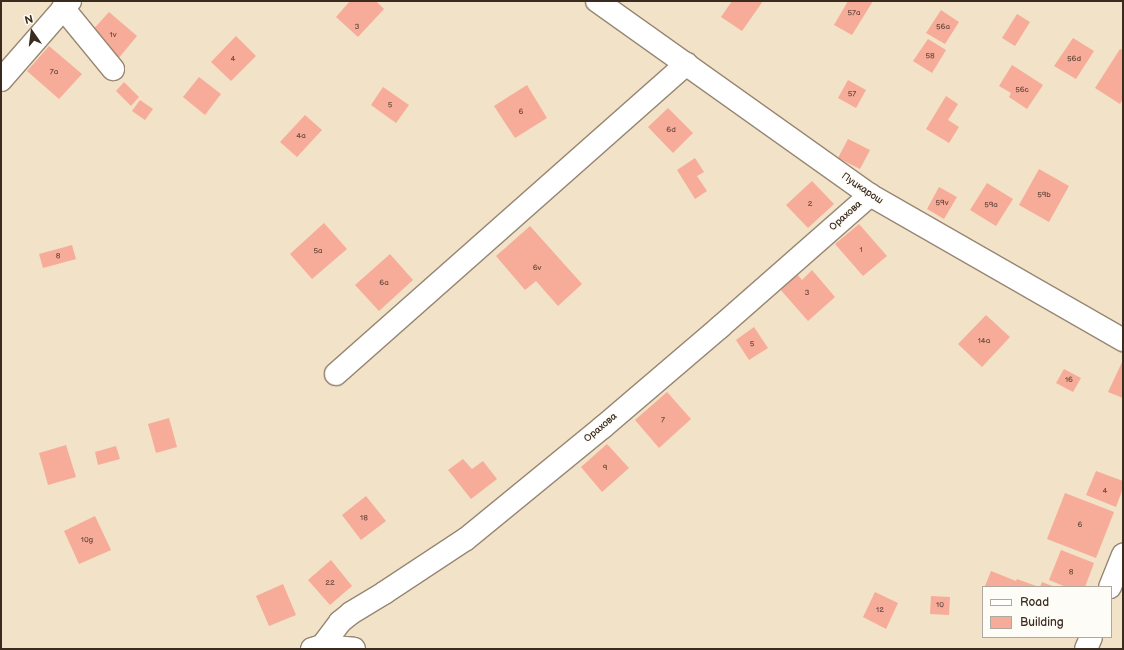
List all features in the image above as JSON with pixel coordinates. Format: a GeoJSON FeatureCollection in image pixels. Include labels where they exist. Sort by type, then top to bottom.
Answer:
{"type":"FeatureCollection","features":[{"type":"Feature","properties":{"kind":"street","name":"Пуцкарош"},"geometry":{"type":"LineString","coordinates":[[597,1],[870,195],[1123,340]]}},
{"type":"Feature","properties":{"kind":"street"},"geometry":{"type":"LineString","coordinates":[[1,80],[67,5],[113,69]]}},
{"type":"Feature","properties":{"kind":"street"},"geometry":{"type":"LineString","coordinates":[[336,374],[686,64]]}},
{"type":"Feature","properties":{"kind":"street","name":"Орахова"},"geometry":{"type":"LineString","coordinates":[[317,648],[340,622],[351,613],[384,593],[466,538],[603,427],[720,327],[870,195]]}},
{"type":"Feature","properties":{"kind":"street"},"geometry":{"type":"LineString","coordinates":[[1110,586],[1123,554]]}},
{"type":"Feature","properties":{"kind":"street"},"geometry":{"type":"LineString","coordinates":[[1086,649],[1091,638]]}},
{"type":"Feature","properties":{"kind":"street"},"geometry":{"type":"LineString","coordinates":[[317,648],[354,649]]}},
{"type":"Feature","properties":{"kind":"building"},"geometry":{"type":"Polygon","coordinates":[[[350,1],[376,1],[384,9],[358,37],[336,17],[350,1]]]}},
{"type":"Feature","properties":{"kind":"building"},"geometry":{"type":"Polygon","coordinates":[[[732,1],[763,1],[742,31],[721,17],[732,1]]]}},
{"type":"Feature","properties":{"kind":"building"},"geometry":{"type":"Polygon","coordinates":[[[848,1],[873,1],[852,35],[834,25],[848,1]]]}},
{"type":"Feature","properties":{"kind":"building"},"geometry":{"type":"Polygon","coordinates":[[[941,10],[959,22],[945,44],[926,33],[941,10]]]}},
{"type":"Feature","properties":{"kind":"building"},"geometry":{"type":"Polygon","coordinates":[[[109,12],[137,36],[118,59],[89,34],[109,12]]]}},
{"type":"Feature","properties":{"kind":"building"},"geometry":{"type":"Polygon","coordinates":[[[1017,14],[1030,22],[1015,46],[1002,38],[1017,14]]]}},
{"type":"Feature","properties":{"kind":"building"},"geometry":{"type":"Polygon","coordinates":[[[236,36],[256,56],[231,81],[211,62],[236,36]]]}},
{"type":"Feature","properties":{"kind":"building"},"geometry":{"type":"Polygon","coordinates":[[[1073,38],[1094,51],[1076,79],[1054,66],[1073,38]]]}},
{"type":"Feature","properties":{"kind":"building"},"geometry":{"type":"Polygon","coordinates":[[[928,39],[946,50],[932,73],[913,61],[928,39]]]}},
{"type":"Feature","properties":{"kind":"building"},"geometry":{"type":"Polygon","coordinates":[[[49,46],[82,74],[59,99],[27,71],[49,46]]]}},
{"type":"Feature","properties":{"kind":"building"},"geometry":{"type":"Polygon","coordinates":[[[1120,49],[1123,50],[1123,99],[1120,104],[1095,88],[1120,49]]]}},
{"type":"Feature","properties":{"kind":"building"},"geometry":{"type":"Polygon","coordinates":[[[1012,65],[1043,85],[1027,109],[1009,97],[1011,93],[999,86],[1012,65]]]}},
{"type":"Feature","properties":{"kind":"building"},"geometry":{"type":"Polygon","coordinates":[[[199,77],[221,94],[205,115],[183,97],[199,77]]]}},
{"type":"Feature","properties":{"kind":"building"},"geometry":{"type":"Polygon","coordinates":[[[848,80],[866,90],[856,108],[838,98],[848,80]]]}},
{"type":"Feature","properties":{"kind":"building"},"geometry":{"type":"Polygon","coordinates":[[[124,82],[139,97],[131,106],[116,91],[124,82]]]}},
{"type":"Feature","properties":{"kind":"building"},"geometry":{"type":"Polygon","coordinates":[[[527,85],[547,118],[515,138],[494,106],[527,85]]]}},
{"type":"Feature","properties":{"kind":"building"},"geometry":{"type":"Polygon","coordinates":[[[383,87],[409,105],[396,123],[371,105],[383,87]]]}},
{"type":"Feature","properties":{"kind":"building"},"geometry":{"type":"Polygon","coordinates":[[[946,96],[958,104],[948,120],[959,127],[949,143],[926,129],[946,96]]]}},
{"type":"Feature","properties":{"kind":"building"},"geometry":{"type":"Polygon","coordinates":[[[140,100],[153,109],[145,120],[132,111],[140,100]]]}},
{"type":"Feature","properties":{"kind":"building"},"geometry":{"type":"Polygon","coordinates":[[[668,108],[693,133],[673,153],[648,127],[668,108]]]}},
{"type":"Feature","properties":{"kind":"building"},"geometry":{"type":"Polygon","coordinates":[[[305,115],[322,130],[297,157],[280,142],[305,115]]]}},
{"type":"Feature","properties":{"kind":"building"},"geometry":{"type":"Polygon","coordinates":[[[848,139],[870,150],[860,169],[838,158],[848,139]]]}},
{"type":"Feature","properties":{"kind":"building"},"geometry":{"type":"Polygon","coordinates":[[[695,158],[704,172],[697,176],[707,191],[695,199],[677,170],[695,158]]]}},
{"type":"Feature","properties":{"kind":"building"},"geometry":{"type":"Polygon","coordinates":[[[1039,169],[1069,186],[1049,222],[1019,205],[1039,169]]]}},
{"type":"Feature","properties":{"kind":"building"},"geometry":{"type":"Polygon","coordinates":[[[812,181],[834,204],[808,228],[786,205],[812,181]]]}},
{"type":"Feature","properties":{"kind":"building"},"geometry":{"type":"Polygon","coordinates":[[[987,183],[1013,199],[996,226],[970,210],[987,183]]]}},
{"type":"Feature","properties":{"kind":"building"},"geometry":{"type":"Polygon","coordinates":[[[939,187],[957,197],[944,219],[927,209],[939,187]]]}},
{"type":"Feature","properties":{"kind":"building"},"geometry":{"type":"Polygon","coordinates":[[[324,223],[347,249],[312,279],[290,254],[324,223]]]}},
{"type":"Feature","properties":{"kind":"building"},"geometry":{"type":"Polygon","coordinates":[[[859,224],[887,256],[863,276],[835,244],[859,224]]]}},
{"type":"Feature","properties":{"kind":"building"},"geometry":{"type":"Polygon","coordinates":[[[530,226],[582,284],[558,306],[536,281],[525,290],[496,256],[530,226]]]}},
{"type":"Feature","properties":{"kind":"building"},"geometry":{"type":"Polygon","coordinates":[[[72,245],[76,259],[43,268],[39,254],[72,245]]]}},
{"type":"Feature","properties":{"kind":"building"},"geometry":{"type":"Polygon","coordinates":[[[390,254],[413,280],[379,311],[355,285],[390,254]]]}},
{"type":"Feature","properties":{"kind":"building"},"geometry":{"type":"Polygon","coordinates":[[[812,270],[835,297],[808,321],[779,288],[796,273],[802,280],[812,270]]]}},
{"type":"Feature","properties":{"kind":"building"},"geometry":{"type":"Polygon","coordinates":[[[986,315],[1010,337],[982,367],[958,344],[986,315]]]}},
{"type":"Feature","properties":{"kind":"building"},"geometry":{"type":"Polygon","coordinates":[[[754,327],[768,348],[749,360],[736,340],[754,327]]]}},
{"type":"Feature","properties":{"kind":"building"},"geometry":{"type":"Polygon","coordinates":[[[1123,360],[1123,398],[1108,392],[1123,360]]]}},
{"type":"Feature","properties":{"kind":"building"},"geometry":{"type":"Polygon","coordinates":[[[1064,369],[1081,378],[1073,392],[1056,383],[1064,369]]]}},
{"type":"Feature","properties":{"kind":"building"},"geometry":{"type":"Polygon","coordinates":[[[667,392],[691,419],[659,448],[635,420],[667,392]]]}},
{"type":"Feature","properties":{"kind":"building"},"geometry":{"type":"Polygon","coordinates":[[[169,418],[177,447],[156,453],[148,424],[169,418]]]}},
{"type":"Feature","properties":{"kind":"building"},"geometry":{"type":"Polygon","coordinates":[[[607,444],[629,468],[602,492],[581,467],[607,444]]]}},
{"type":"Feature","properties":{"kind":"building"},"geometry":{"type":"Polygon","coordinates":[[[66,445],[76,477],[48,485],[39,453],[66,445]]]}},
{"type":"Feature","properties":{"kind":"building"},"geometry":{"type":"Polygon","coordinates":[[[116,446],[120,459],[98,465],[95,452],[116,446]]]}},
{"type":"Feature","properties":{"kind":"building"},"geometry":{"type":"Polygon","coordinates":[[[463,459],[472,469],[483,461],[497,479],[471,499],[448,470],[463,459]]]}},
{"type":"Feature","properties":{"kind":"building"},"geometry":{"type":"Polygon","coordinates":[[[1096,471],[1123,481],[1123,488],[1116,507],[1086,495],[1096,471]]]}},
{"type":"Feature","properties":{"kind":"building"},"geometry":{"type":"Polygon","coordinates":[[[1065,493],[1114,512],[1096,558],[1047,539],[1065,493]]]}},
{"type":"Feature","properties":{"kind":"building"},"geometry":{"type":"Polygon","coordinates":[[[366,496],[386,521],[361,540],[342,515],[366,496]]]}},
{"type":"Feature","properties":{"kind":"building"},"geometry":{"type":"Polygon","coordinates":[[[95,516],[111,550],[79,564],[64,531],[95,516]]]}},
{"type":"Feature","properties":{"kind":"building"},"geometry":{"type":"Polygon","coordinates":[[[1061,550],[1094,563],[1085,586],[1064,586],[1049,580],[1061,550]]]}},
{"type":"Feature","properties":{"kind":"building"},"geometry":{"type":"Polygon","coordinates":[[[331,560],[352,586],[330,605],[308,580],[331,560]]]}},
{"type":"Feature","properties":{"kind":"building"},"geometry":{"type":"Polygon","coordinates":[[[991,571],[1016,581],[1017,579],[1036,586],[985,586],[991,571]]]}},
{"type":"Feature","properties":{"kind":"building"},"geometry":{"type":"Polygon","coordinates":[[[1042,582],[1052,586],[1040,586],[1042,582]]]}},
{"type":"Feature","properties":{"kind":"building"},"geometry":{"type":"Polygon","coordinates":[[[283,584],[296,615],[269,626],[256,596],[283,584]]]}},
{"type":"Feature","properties":{"kind":"building"},"geometry":{"type":"Polygon","coordinates":[[[875,592],[898,603],[886,629],[863,617],[875,592]]]}},
{"type":"Feature","properties":{"kind":"building"},"geometry":{"type":"Polygon","coordinates":[[[931,596],[950,597],[949,615],[930,614],[931,596]]]}}]}
